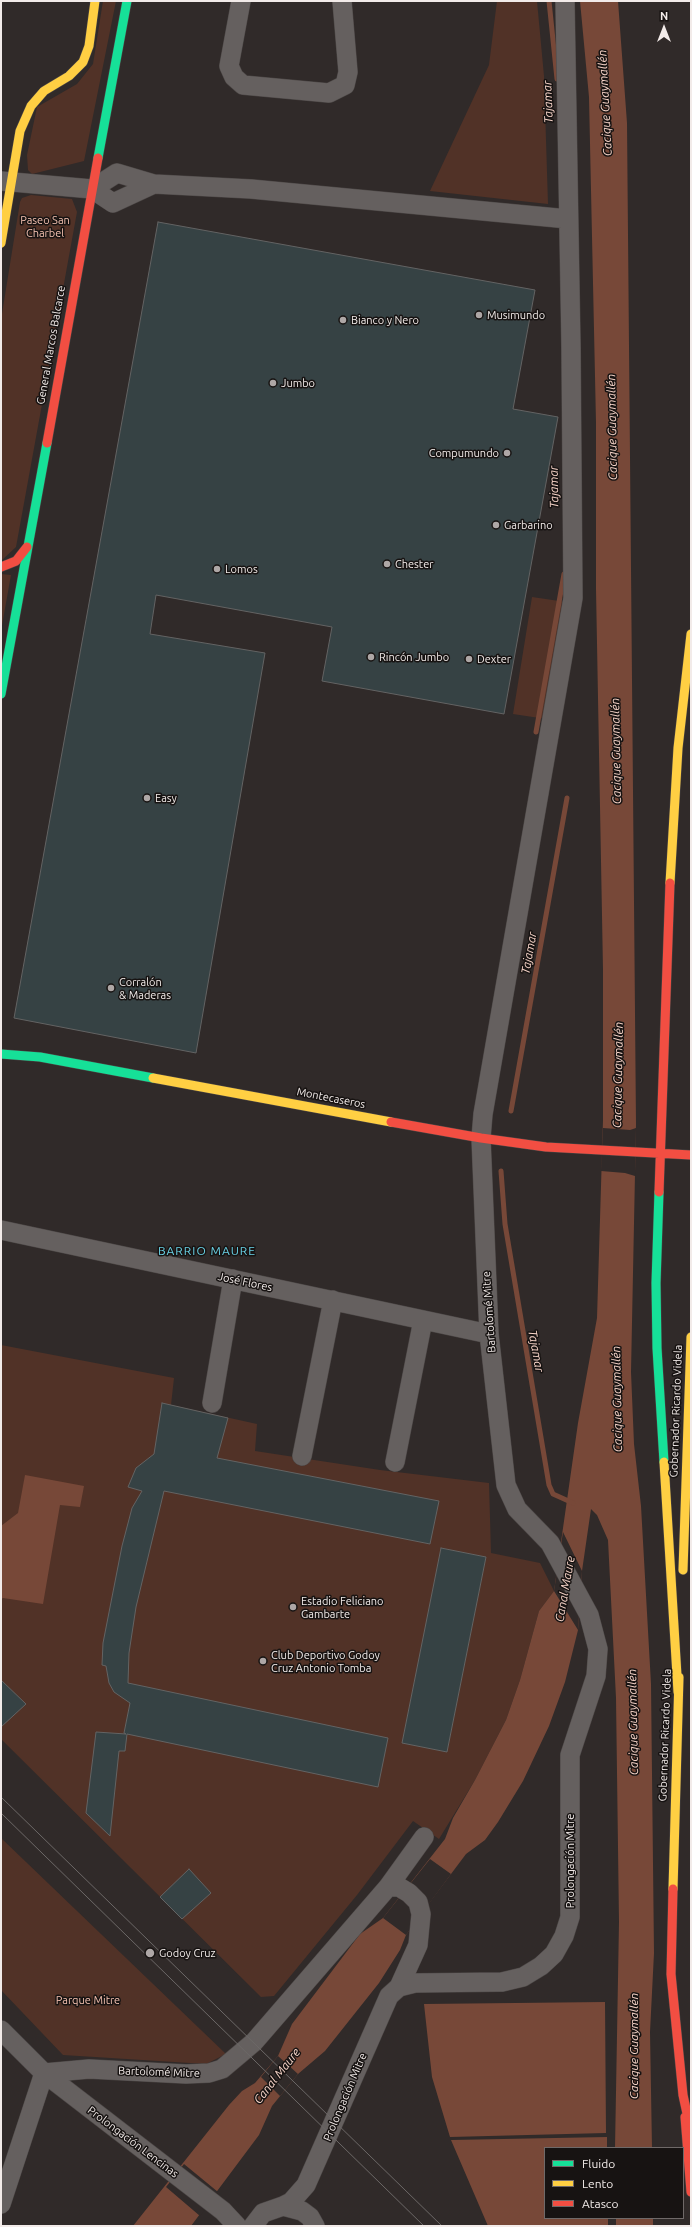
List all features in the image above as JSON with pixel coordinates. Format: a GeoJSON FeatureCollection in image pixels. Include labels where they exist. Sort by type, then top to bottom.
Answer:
{"type":"FeatureCollection","features":[{"type":"Feature","properties":{"kind":"main road"},"geometry":{"type":"LineString","coordinates":[[1,243],[6,181],[20,131],[31,106],[44,91],[78,68],[87,55],[95,1]]}},
{"type":"Feature","properties":{"kind":"main road","name":"General Marcos Balcarce"},"geometry":{"type":"LineString","coordinates":[[1,694],[127,1]]}},
{"type":"Feature","properties":{"kind":"main road"},"geometry":{"type":"LineString","coordinates":[[1,567],[16,561],[27,547]]}},
{"type":"Feature","properties":{"kind":"main road"},"geometry":{"type":"LineString","coordinates":[[678,1692],[657,1348],[656,1283],[671,856],[678,748],[691,634]]}},
{"type":"Feature","properties":{"kind":"main road","name":"Montecaseros"},"geometry":{"type":"LineString","coordinates":[[10,1044],[40,1057]]}},
{"type":"Feature","properties":{"kind":"main road","name":"Montecaseros"},"geometry":{"type":"LineString","coordinates":[[1,1054],[40,1057],[480,1138],[602,1151],[691,1155]]}},
{"type":"Feature","properties":{"kind":"main road","name":"Gobernador Ricardo Videla"},"geometry":{"type":"LineString","coordinates":[[682,1582],[691,1337]]}},
{"type":"Feature","properties":{"kind":"main road","name":"Gobernador Ricardo Videla"},"geometry":{"type":"LineString","coordinates":[[682,1598],[678,1692],[671,1974],[683,2096],[691,2132]]}},
{"type":"Feature","properties":{"kind":"main road"},"geometry":{"type":"LineString","coordinates":[[683,2096],[691,2192]]}},
{"type":"Feature","properties":{"kind":"street"},"geometry":{"type":"LineString","coordinates":[[241,1],[229,66],[234,77],[243,85],[329,93],[345,85],[348,72],[342,1]]}},
{"type":"Feature","properties":{"kind":"street","name":"Bartolomé Mitre"},"geometry":{"type":"LineString","coordinates":[[506,1485],[490,1334],[480,1138],[484,1106],[573,598],[571,348],[565,1]]}},
{"type":"Feature","properties":{"kind":"street"},"geometry":{"type":"LineString","coordinates":[[92,189],[117,173],[154,184],[251,189],[568,219]]}},
{"type":"Feature","properties":{"kind":"street"},"geometry":{"type":"LineString","coordinates":[[6,181],[92,189],[113,203],[154,184]]}},
{"type":"Feature","properties":{"kind":"street","name":"José Flores"},"geometry":{"type":"LineString","coordinates":[[1,1230],[490,1334]]}},
{"type":"Feature","properties":{"kind":"street"},"geometry":{"type":"LineString","coordinates":[[212,1403],[233,1280]]}},
{"type":"Feature","properties":{"kind":"street"},"geometry":{"type":"LineString","coordinates":[[302,1456],[333,1300]]}},
{"type":"Feature","properties":{"kind":"street"},"geometry":{"type":"LineString","coordinates":[[395,1462],[423,1320]]}},
{"type":"Feature","properties":{"kind":"street","name":"Prolongación Mitre"},"geometry":{"type":"LineString","coordinates":[[306,2185],[381,2011],[389,1996],[399,1987],[415,1983],[502,1982],[523,1977],[541,1966],[554,1954],[564,1936],[570,1916],[570,1755],[596,1676],[598,1660],[594,1633],[589,1615],[559,1560],[542,1532],[524,1518],[517,1509],[506,1485]]}},
{"type":"Feature","properties":{"kind":"street","name":"Bartolomé Mitre"},"geometry":{"type":"LineString","coordinates":[[44,2073],[89,2069],[186,2074],[209,2073],[222,2069],[254,2042],[397,1889],[424,1837]]}},
{"type":"Feature","properties":{"kind":"street"},"geometry":{"type":"LineString","coordinates":[[397,1889],[418,1902],[421,1914],[418,1945],[399,1987]]}},
{"type":"Feature","properties":{"kind":"street","name":"Prolongación Lencinas"},"geometry":{"type":"LineString","coordinates":[[1,2030],[44,2073],[176,2174],[217,2207],[237,2226]]}},
{"type":"Feature","properties":{"kind":"street"},"geometry":{"type":"LineString","coordinates":[[1,2204],[44,2073]]}},
{"type":"Feature","properties":{"kind":"street"},"geometry":{"type":"LineString","coordinates":[[217,2207],[253,2215],[258,2219],[291,2202],[306,2185]]}},
{"type":"Feature","properties":{"kind":"street"},"geometry":{"type":"LineString","coordinates":[[306,2185],[307,2208],[312,2222]]}},
{"type":"Feature","properties":{"kind":"street"},"geometry":{"type":"LineString","coordinates":[[282,2206],[302,2211],[312,2222]]}},
{"type":"Feature","properties":{"kind":"green space"},"geometry":{"type":"Polygon","coordinates":[[[103,1],[116,1],[84,161],[32,174],[28,170],[27,155],[37,107],[77,84],[93,64],[103,1]]]}},
{"type":"Feature","properties":{"kind":"green space"},"geometry":{"type":"Polygon","coordinates":[[[497,1],[537,1],[544,76],[548,204],[430,191],[489,65],[497,1]]]}},
{"type":"Feature","properties":{"kind":"green space","name":"Paseo San Charbel"},"geometry":{"type":"Polygon","coordinates":[[[31,195],[72,199],[77,212],[16,547],[1,561],[1,320],[20,202],[22,198],[31,195]]]}},
{"type":"Feature","properties":{"kind":"green space"},"geometry":{"type":"Polygon","coordinates":[[[1,574],[11,575],[1,631],[1,574]]]}},
{"type":"Feature","properties":{"kind":"green space"},"geometry":{"type":"Polygon","coordinates":[[[532,597],[566,602],[546,719],[513,714],[532,597]]]}},
{"type":"Feature","properties":{"kind":"green space","name":"Club Deportivo Godoy Cruz Antonio Tomba"},"geometry":{"type":"Polygon","coordinates":[[[1,1345],[174,1378],[171,1405],[257,1424],[255,1451],[380,1470],[489,1483],[491,1553],[540,1563],[554,1591],[539,1611],[520,1680],[506,1720],[475,1780],[439,1839],[413,1821],[357,1895],[274,1996],[261,1997],[1,1739],[1,1345]]]}},
{"type":"Feature","properties":{"kind":"green space","name":"Parque Mitre"},"geometry":{"type":"Polygon","coordinates":[[[1,1838],[226,2054],[206,2064],[63,2055],[1,1990],[1,1838]]]}},
{"type":"Feature","properties":{"kind":"water"},"geometry":{"type":"Polygon","coordinates":[[[580,1],[618,1],[627,123],[636,1124],[631,1372],[634,1444],[641,1506],[651,1684],[654,1953],[650,2032],[652,2147],[615,2147],[619,1922],[616,1698],[608,1540],[597,1515],[591,1509],[582,1571],[578,1630],[565,1682],[549,1726],[523,1781],[498,1822],[485,1840],[466,1854],[406,1935],[400,1950],[379,1983],[325,2051],[298,2074],[272,2106],[259,2135],[191,2226],[133,2226],[229,2105],[242,2091],[255,2083],[278,2056],[292,2024],[360,1934],[383,1918],[445,1839],[453,1818],[475,1780],[506,1720],[520,1680],[539,1611],[554,1591],[578,1423],[597,1318],[603,1120],[603,970],[596,589],[596,423],[589,97],[580,1]]]}},
{"type":"Feature","properties":{"kind":"water"},"geometry":{"type":"Polygon","coordinates":[[[25,1475],[84,1486],[80,1507],[60,1505],[43,1604],[3,1598],[1,1599],[1,1526],[18,1513],[25,1475]]]}},
{"type":"Feature","properties":{"kind":"water"},"geometry":{"type":"Polygon","coordinates":[[[605,2002],[606,2133],[450,2137],[432,2077],[424,2004],[605,2002]]]}},
{"type":"Feature","properties":{"kind":"water"},"geometry":{"type":"Polygon","coordinates":[[[607,2137],[607,2147],[544,2147],[544,2219],[608,2219],[608,2226],[488,2226],[451,2140],[607,2137]]]}},
{"type":"Feature","properties":{"kind":"water"},"geometry":{"type":"Polygon","coordinates":[[[616,2219],[653,2219],[653,2226],[616,2226],[616,2219]]]}},
{"type":"Feature","properties":{"kind":"pier"},"geometry":{"type":"Polygon","coordinates":[[[603,1128],[630,1130],[636,1128],[635,1176],[625,1173],[601,1171],[603,1128]]]}},
{"type":"Feature","properties":{"kind":"pier"},"geometry":{"type":"Polygon","coordinates":[[[563,1532],[582,1571],[578,1630],[554,1591],[563,1532]]]}},
{"type":"Feature","properties":{"kind":"pier"},"geometry":{"type":"Polygon","coordinates":[[[430,1859],[451,1874],[406,1935],[383,1918],[430,1859]]]}},
{"type":"Feature","properties":{"kind":"pier"},"geometry":{"type":"Polygon","coordinates":[[[278,2056],[298,2074],[280,2096],[261,2077],[278,2056]]]}},
{"type":"Feature","properties":{"kind":"pier"},"geometry":{"type":"Polygon","coordinates":[[[184,2164],[218,2192],[200,2216],[166,2187],[184,2164]]]}},
{"type":"Feature","properties":{"kind":"building"},"geometry":{"type":"Polygon","coordinates":[[[158,222],[535,290],[513,409],[558,417],[504,714],[322,681],[332,627],[156,595],[150,634],[265,653],[196,1053],[14,1018],[158,222]]]}},
{"type":"Feature","properties":{"kind":"building"},"geometry":{"type":"Polygon","coordinates":[[[162,1403],[228,1418],[217,1458],[439,1501],[430,1544],[164,1491],[136,1607],[129,1653],[128,1683],[388,1738],[378,1787],[127,1734],[125,1751],[119,1751],[110,1836],[86,1813],[96,1732],[126,1734],[124,1733],[130,1703],[114,1692],[109,1683],[106,1666],[102,1665],[103,1643],[122,1546],[132,1508],[142,1491],[128,1487],[136,1468],[154,1454],[162,1403]]]}},
{"type":"Feature","properties":{"kind":"building"},"geometry":{"type":"Polygon","coordinates":[[[441,1548],[486,1557],[447,1752],[402,1743],[441,1548]]]}},
{"type":"Feature","properties":{"kind":"building"},"geometry":{"type":"Polygon","coordinates":[[[1,1680],[26,1704],[1,1727],[1,1680]]]}},
{"type":"Feature","properties":{"kind":"building"},"geometry":{"type":"Polygon","coordinates":[[[189,1869],[211,1893],[182,1919],[160,1897],[189,1869]]]}},
{"type":"Feature","properties":{"kind":"waterway","name":"Tajamar"},"geometry":{"type":"LineString","coordinates":[[549,1],[557,79]]}},
{"type":"Feature","properties":{"kind":"waterway","name":"Tajamar"},"geometry":{"type":"LineString","coordinates":[[536,732],[564,574]]}},
{"type":"Feature","properties":{"kind":"waterway","name":"Tajamar"},"geometry":{"type":"LineString","coordinates":[[511,1111],[567,798]]}},
{"type":"Feature","properties":{"kind":"waterway","name":"Tajamar"},"geometry":{"type":"LineString","coordinates":[[501,1171],[505,1224],[549,1485],[553,1494],[573,1503]]}},
{"type":"Feature","properties":{"kind":"tram line"},"geometry":{"type":"LineString","coordinates":[[1,1797],[442,2226]]}},
{"type":"Feature","properties":{"kind":"tram line"},"geometry":{"type":"LineString","coordinates":[[1,1813],[424,2226]]}},
{"type":"Feature","properties":{"kind":"traffic: fast"},"geometry":{"type":"LineString","coordinates":[[98,158],[127,1]]}},
{"type":"Feature","properties":{"kind":"traffic: fast"},"geometry":{"type":"LineString","coordinates":[[1,694],[47,443]]}},
{"type":"Feature","properties":{"kind":"traffic: fast"},"geometry":{"type":"LineString","coordinates":[[1,1054],[40,1057],[153,1078]]}},
{"type":"Feature","properties":{"kind":"traffic: fast"},"geometry":{"type":"LineString","coordinates":[[659,1192],[656,1283],[657,1348],[664,1462]]}},
{"type":"Feature","properties":{"kind":"traffic: slow"},"geometry":{"type":"LineString","coordinates":[[1,243],[20,131],[31,106],[44,91],[69,76],[83,62],[89,46],[95,1]]}},
{"type":"Feature","properties":{"kind":"traffic: slow"},"geometry":{"type":"LineString","coordinates":[[670,883],[678,748],[691,634]]}},
{"type":"Feature","properties":{"kind":"traffic: slow"},"geometry":{"type":"LineString","coordinates":[[153,1078],[391,1122]]}},
{"type":"Feature","properties":{"kind":"traffic: slow"},"geometry":{"type":"LineString","coordinates":[[683,1570],[691,1337]]}},
{"type":"Feature","properties":{"kind":"traffic: slow"},"geometry":{"type":"LineString","coordinates":[[664,1462],[678,1692]]}},
{"type":"Feature","properties":{"kind":"traffic: slow"},"geometry":{"type":"LineString","coordinates":[[673,1889],[679,1677]]}},
{"type":"Feature","properties":{"kind":"traffic: jam"},"geometry":{"type":"LineString","coordinates":[[47,443],[98,158]]}},
{"type":"Feature","properties":{"kind":"traffic: jam"},"geometry":{"type":"LineString","coordinates":[[1,567],[16,561],[27,547]]}},
{"type":"Feature","properties":{"kind":"traffic: jam"},"geometry":{"type":"LineString","coordinates":[[659,1192],[670,883]]}},
{"type":"Feature","properties":{"kind":"traffic: jam"},"geometry":{"type":"LineString","coordinates":[[391,1122],[481,1138],[546,1147],[691,1155]]}},
{"type":"Feature","properties":{"kind":"traffic: jam"},"geometry":{"type":"LineString","coordinates":[[673,1889],[671,1974],[683,2095],[691,2132]]}},
{"type":"Feature","properties":{"kind":"traffic: jam"},"geometry":{"type":"LineString","coordinates":[[685,2117],[691,2192]]}},
{"type":"Feature","properties":{"kind":"place","name":"Musimundo"},"geometry":{"type":"Point","coordinates":[479,315]}},
{"type":"Feature","properties":{"kind":"place","name":"Bianco y Nero"},"geometry":{"type":"Point","coordinates":[343,320]}},
{"type":"Feature","properties":{"kind":"place","name":"Jumbo"},"geometry":{"type":"Point","coordinates":[273,383]}},
{"type":"Feature","properties":{"kind":"place","name":"Compumundo"},"geometry":{"type":"Point","coordinates":[507,453]}},
{"type":"Feature","properties":{"kind":"place","name":"Garbarino"},"geometry":{"type":"Point","coordinates":[496,525]}},
{"type":"Feature","properties":{"kind":"place","name":"Chester"},"geometry":{"type":"Point","coordinates":[387,564]}},
{"type":"Feature","properties":{"kind":"place","name":"Lomos"},"geometry":{"type":"Point","coordinates":[217,569]}},
{"type":"Feature","properties":{"kind":"place","name":"Rincón Jumbo"},"geometry":{"type":"Point","coordinates":[371,657]}},
{"type":"Feature","properties":{"kind":"place","name":"Dexter"},"geometry":{"type":"Point","coordinates":[469,659]}},
{"type":"Feature","properties":{"kind":"place","name":"Easy"},"geometry":{"type":"Point","coordinates":[147,798]}},
{"type":"Feature","properties":{"kind":"place","name":"Corralón & Maderas"},"geometry":{"type":"Point","coordinates":[111,988]}},
{"type":"Feature","properties":{"kind":"place","name":"Estadio Feliciano Gambarte"},"geometry":{"type":"Point","coordinates":[293,1607]}},
{"type":"Feature","properties":{"kind":"place","name":"Club Deportivo Godoy Cruz Antonio Tomba"},"geometry":{"type":"Point","coordinates":[263,1661]}},
{"type":"Feature","properties":{"kind":"place","name":"Godoy Cruz"},"geometry":{"type":"Point","coordinates":[150,1953]}},
{"type":"Feature","properties":{"kind":"district","name":"BARRIO MAURE"},"geometry":{"type":"Point","coordinates":[207,1251]}},
{"type":"Feature","properties":{"kind":"water label","name":"Cacique Guaymallén"},"geometry":{"type":"Point","coordinates":[605,103]}},
{"type":"Feature","properties":{"kind":"water label","name":"Cacique Guaymallén"},"geometry":{"type":"Point","coordinates":[612,427]}},
{"type":"Feature","properties":{"kind":"water label","name":"Cacique Guaymallén"},"geometry":{"type":"Point","coordinates":[616,751]}},
{"type":"Feature","properties":{"kind":"water label","name":"Cacique Guaymallén"},"geometry":{"type":"Point","coordinates":[618,1075]}},
{"type":"Feature","properties":{"kind":"water label","name":"Cacique Guaymallén"},"geometry":{"type":"Point","coordinates":[617,1399]}},
{"type":"Feature","properties":{"kind":"water label","name":"Canal Maure"},"geometry":{"type":"Point","coordinates":[565,1589]}},
{"type":"Feature","properties":{"kind":"water label","name":"Cacique Guaymallén"},"geometry":{"type":"Point","coordinates":[633,1722]}},
{"type":"Feature","properties":{"kind":"water label","name":"Cacique Guaymallén"},"geometry":{"type":"Point","coordinates":[634,2046]}},
{"type":"Feature","properties":{"kind":"water label","name":"Canal Maure"},"geometry":{"type":"Point","coordinates":[277,2076]}}]}
